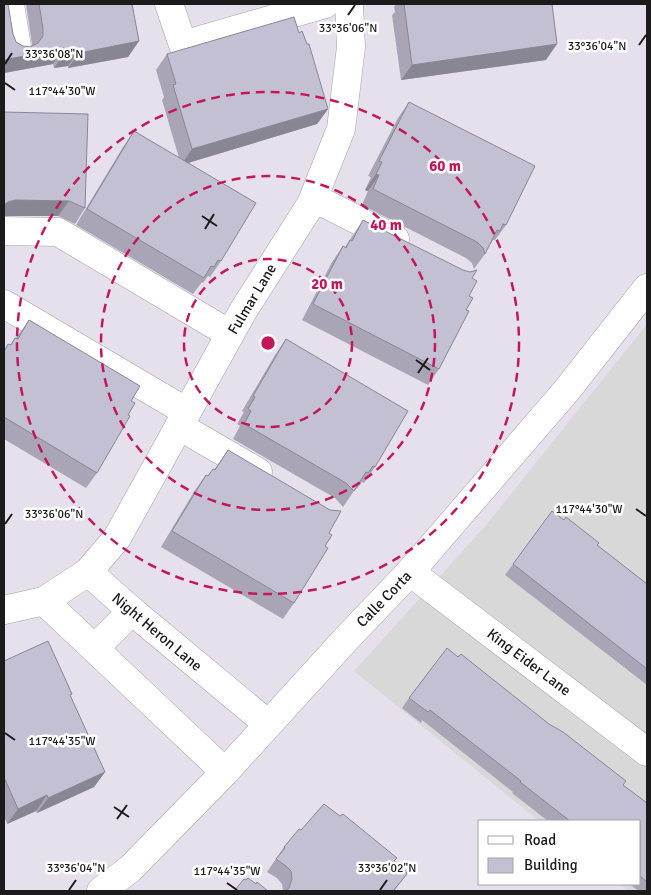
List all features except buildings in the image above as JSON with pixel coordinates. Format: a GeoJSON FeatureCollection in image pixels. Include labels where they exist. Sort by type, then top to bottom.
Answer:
{"type":"FeatureCollection","features":[{"type":"Feature","properties":{"kind":"street"},"geometry":{"type":"LineString","coordinates":[[10,4],[17,46]]}},
{"type":"Feature","properties":{"kind":"street"},"geometry":{"type":"LineString","coordinates":[[169,4],[183,45],[325,4]]}},
{"type":"Feature","properties":{"kind":"street","name":"Fulmar Lane"},"geometry":{"type":"LineString","coordinates":[[88,572],[117,538],[230,334],[314,198],[341,129],[351,46],[349,4]]}},
{"type":"Feature","properties":{"kind":"street"},"geometry":{"type":"LineString","coordinates":[[314,198],[416,250]]}},
{"type":"Feature","properties":{"kind":"street"},"geometry":{"type":"LineString","coordinates":[[4,231],[58,232],[230,334]]}},
{"type":"Feature","properties":{"kind":"street","name":"Calle Corta"},"geometry":{"type":"LineString","coordinates":[[101,891],[130,869],[226,772],[347,638],[410,572],[567,390],[647,290]]}},
{"type":"Feature","properties":{"kind":"street"},"geometry":{"type":"LineString","coordinates":[[4,304],[183,419],[278,483]]}},
{"type":"Feature","properties":{"kind":"street"},"geometry":{"type":"LineString","coordinates":[[4,610],[44,601],[88,572]]}},
{"type":"Feature","properties":{"kind":"street","name":"Night Heron Lane"},"geometry":{"type":"LineString","coordinates":[[88,572],[268,724]]}},
{"type":"Feature","properties":{"kind":"street","name":"King Eider Lane"},"geometry":{"type":"LineString","coordinates":[[410,572],[647,752]]}},
{"type":"Feature","properties":{"kind":"street"},"geometry":{"type":"LineString","coordinates":[[44,601],[226,772]]}},
{"type":"Feature","properties":{"kind":"street"},"geometry":{"type":"LineString","coordinates":[[94,648],[132,611]]}},
{"type":"Feature","properties":{"kind":"shaded area"},"geometry":{"type":"Polygon","coordinates":[[[647,324],[647,891],[629,891],[620,885],[641,885],[641,820],[538,820],[354,671],[486,525],[647,324]]]}}]}
